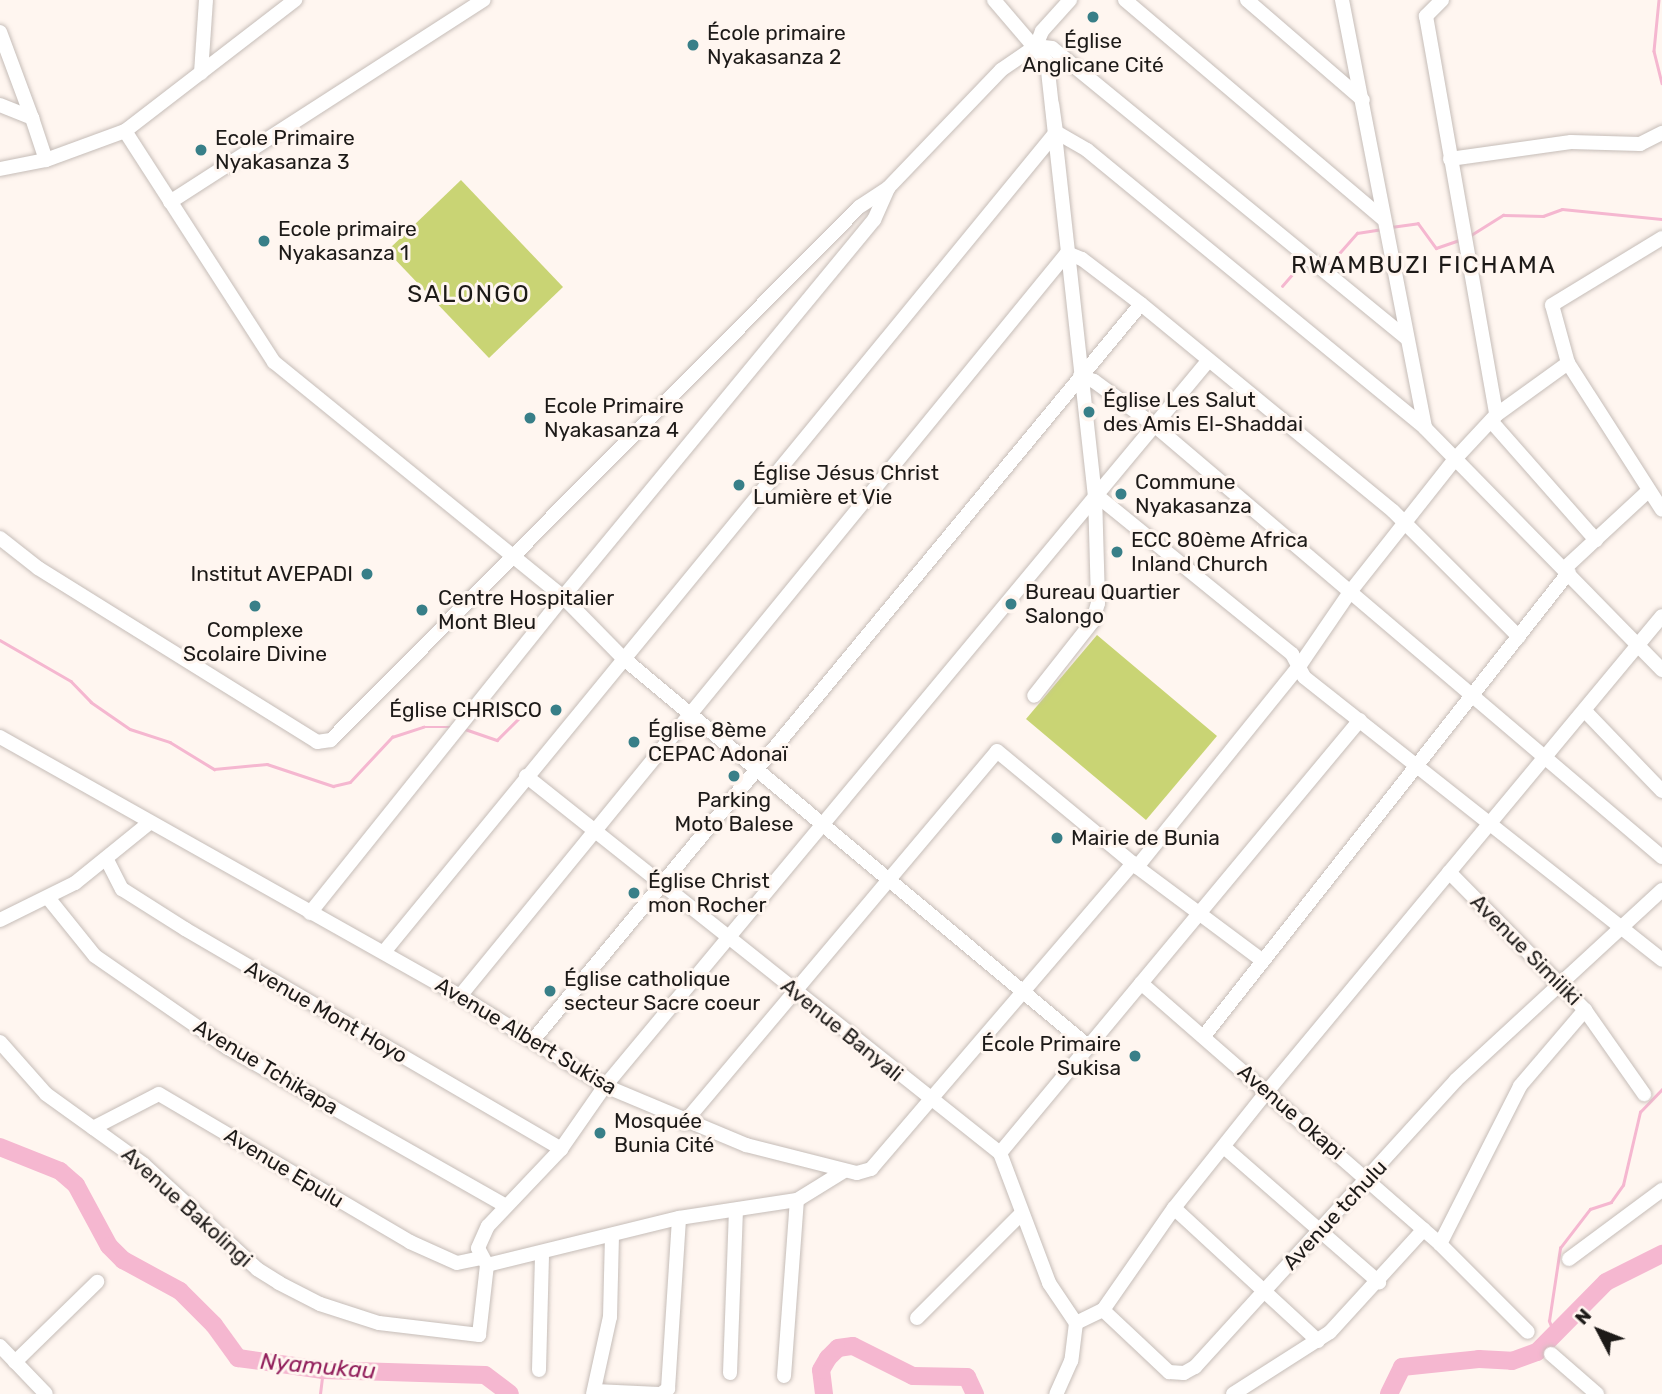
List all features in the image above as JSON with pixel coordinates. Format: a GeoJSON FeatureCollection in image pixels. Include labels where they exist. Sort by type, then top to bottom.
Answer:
{"type":"FeatureCollection","features":[{"type":"Feature","properties":{"kind":"street"},"geometry":{"type":"LineString","coordinates":[[201,73],[206,0]]}},
{"type":"Feature","properties":{"kind":"street"},"geometry":{"type":"LineString","coordinates":[[0,169],[47,160],[125,131],[295,0]]}},
{"type":"Feature","properties":{"kind":"street"},"geometry":{"type":"LineString","coordinates":[[170,202],[483,0]]}},
{"type":"Feature","properties":{"kind":"street"},"geometry":{"type":"LineString","coordinates":[[994,0],[1047,62],[1066,253],[1095,495],[1092,511],[1098,603],[1093,621],[1034,696]]}},
{"type":"Feature","properties":{"kind":"street"},"geometry":{"type":"LineString","coordinates":[[0,538],[38,568],[317,742],[331,740],[859,207],[888,188],[1001,69],[1036,46],[1042,31],[1070,0]]}},
{"type":"Feature","properties":{"kind":"street"},"geometry":{"type":"LineString","coordinates":[[1125,0],[1384,224]]}},
{"type":"Feature","properties":{"kind":"street"},"geometry":{"type":"LineString","coordinates":[[1247,0],[1363,100]]}},
{"type":"Feature","properties":{"kind":"street"},"geometry":{"type":"LineString","coordinates":[[1342,0],[1425,428]]}},
{"type":"Feature","properties":{"kind":"street"},"geometry":{"type":"LineString","coordinates":[[1442,0],[1426,16],[1494,418],[1596,540]]}},
{"type":"Feature","properties":{"kind":"street"},"geometry":{"type":"LineString","coordinates":[[0,32],[47,160]]}},
{"type":"Feature","properties":{"kind":"street"},"geometry":{"type":"LineString","coordinates":[[1036,46],[1052,47],[1406,338]]}},
{"type":"Feature","properties":{"kind":"street"},"geometry":{"type":"LineString","coordinates":[[0,105],[32,118]]}},
{"type":"Feature","properties":{"kind":"street"},"geometry":{"type":"LineString","coordinates":[[125,131],[274,362],[511,559],[563,597],[623,658],[690,712],[821,827],[1088,1046]]}},
{"type":"Feature","properties":{"kind":"street"},"geometry":{"type":"LineString","coordinates":[[1056,132],[1087,150],[1425,428],[1662,670]]}},
{"type":"Feature","properties":{"kind":"street"},"geometry":{"type":"LineString","coordinates":[[384,953],[526,776],[1056,132]]}},
{"type":"Feature","properties":{"kind":"street"},"geometry":{"type":"LineString","coordinates":[[1450,159],[1571,142],[1640,144],[1662,133]]}},
{"type":"Feature","properties":{"kind":"street"},"geometry":{"type":"LineString","coordinates":[[310,913],[563,597],[874,220],[888,188]]}},
{"type":"Feature","properties":{"kind":"street"},"geometry":{"type":"LineString","coordinates":[[1662,238],[1552,305],[1568,363],[1647,492],[1662,510]]}},
{"type":"Feature","properties":{"kind":"street"},"geometry":{"type":"LineString","coordinates":[[1066,253],[1082,260],[1141,304],[1393,511],[1403,524],[1519,637]]}},
{"type":"Feature","properties":{"kind":"street"},"geometry":{"type":"LineString","coordinates":[[460,996],[1066,253]]}},
{"type":"Feature","properties":{"kind":"street"},"geometry":{"type":"LineString","coordinates":[[534,1039],[665,884],[755,769],[1141,304]]}},
{"type":"Feature","properties":{"kind":"street"},"geometry":{"type":"LineString","coordinates":[[484,1262],[481,1237],[506,1206],[561,1149],[605,1086],[1208,361]]}},
{"type":"Feature","properties":{"kind":"street"},"geometry":{"type":"LineString","coordinates":[[784,1376],[797,1200],[844,1171],[871,1168],[1022,991],[1135,865],[1300,664],[1350,592],[1455,459],[1494,418],[1568,363]]}},
{"type":"Feature","properties":{"kind":"street"},"geometry":{"type":"LineString","coordinates":[[1080,376],[1094,381],[1154,425],[1548,756],[1662,857]]}},
{"type":"Feature","properties":{"kind":"street"},"geometry":{"type":"LineString","coordinates":[[1204,1036],[1474,695],[1567,570],[1647,492]]}},
{"type":"Feature","properties":{"kind":"street"},"geometry":{"type":"LineString","coordinates":[[1095,495],[1300,664],[1304,677],[1418,764],[1662,960]]}},
{"type":"Feature","properties":{"kind":"street"},"geometry":{"type":"LineString","coordinates":[[1076,1324],[1103,1310],[1174,1208],[1265,1094],[1662,616]]}},
{"type":"Feature","properties":{"kind":"street"},"geometry":{"type":"LineString","coordinates":[[1585,711],[1662,790]]}},
{"type":"Feature","properties":{"kind":"street"},"geometry":{"type":"LineString","coordinates":[[1000,1153],[1197,912],[1360,720]]}},
{"type":"Feature","properties":{"kind":"street","name":"Avenue Albert Sukisa"},"geometry":{"type":"LineString","coordinates":[[0,737],[460,996],[534,1039],[605,1086],[684,1123],[844,1171]]}},
{"type":"Feature","properties":{"kind":"street"},"geometry":{"type":"LineString","coordinates":[[684,1123],[997,751],[1135,865],[1263,961]]}},
{"type":"Feature","properties":{"kind":"street","name":"Avenue Banyali"},"geometry":{"type":"LineString","coordinates":[[526,776],[665,884],[729,940],[929,1101]]}},
{"type":"Feature","properties":{"kind":"street"},"geometry":{"type":"LineString","coordinates":[[0,920],[49,899],[107,860],[149,823]]}},
{"type":"Feature","properties":{"kind":"street","name":"Avenue Mont Hoyo"},"geometry":{"type":"LineString","coordinates":[[107,860],[122,889],[185,929],[561,1149]]}},
{"type":"Feature","properties":{"kind":"street","name":"Avenue Similiki"},"geometry":{"type":"LineString","coordinates":[[1440,1244],[1520,1086],[1585,1010],[1448,872]]}},
{"type":"Feature","properties":{"kind":"street","name":"Avenue tchulu"},"geometry":{"type":"LineString","coordinates":[[1103,1310],[1169,1372],[1184,1373],[1195,1367],[1321,1233],[1456,1080],[1662,890]]}},
{"type":"Feature","properties":{"kind":"street","name":"Avenue Tchikapa"},"geometry":{"type":"LineString","coordinates":[[49,899],[95,956],[228,1048],[506,1206]]}},
{"type":"Feature","properties":{"kind":"street","name":"Avenue Okapi"},"geometry":{"type":"LineString","coordinates":[[1141,983],[1440,1244],[1528,1332]]}},
{"type":"Feature","properties":{"kind":"street"},"geometry":{"type":"LineString","coordinates":[[1585,1010],[1644,1094]]}},
{"type":"Feature","properties":{"kind":"street","name":"Avenue Bakolingi"},"geometry":{"type":"LineString","coordinates":[[0,1042],[46,1094],[143,1164],[257,1269],[320,1304],[379,1323],[479,1335],[484,1262]]}},
{"type":"Feature","properties":{"kind":"street","name":"Avenue Epulu"},"geometry":{"type":"LineString","coordinates":[[93,1128],[159,1094],[410,1242],[457,1263],[542,1254],[679,1218],[797,1200]]}},
{"type":"Feature","properties":{"kind":"street"},"geometry":{"type":"LineString","coordinates":[[929,1101],[1000,1153],[1049,1283],[1076,1324],[1071,1361],[1056,1394]]}},
{"type":"Feature","properties":{"kind":"street"},"geometry":{"type":"LineString","coordinates":[[1224,1147],[1379,1282]]}},
{"type":"Feature","properties":{"kind":"street"},"geometry":{"type":"LineString","coordinates":[[1569,1259],[1662,1190]]}},
{"type":"Feature","properties":{"kind":"street"},"geometry":{"type":"LineString","coordinates":[[1174,1208],[1318,1341]]}},
{"type":"Feature","properties":{"kind":"street"},"geometry":{"type":"LineString","coordinates":[[730,1373],[736,1210]]}},
{"type":"Feature","properties":{"kind":"street"},"geometry":{"type":"LineString","coordinates":[[917,1318],[1021,1214]]}},
{"type":"Feature","properties":{"kind":"street"},"geometry":{"type":"LineString","coordinates":[[612,1236],[610,1317],[594,1392],[660,1394],[668,1389],[679,1218]]}},
{"type":"Feature","properties":{"kind":"street"},"geometry":{"type":"LineString","coordinates":[[1233,1394],[1318,1341],[1379,1282],[1423,1229]]}},
{"type":"Feature","properties":{"kind":"street"},"geometry":{"type":"LineString","coordinates":[[539,1370],[542,1254]]}},
{"type":"Feature","properties":{"kind":"street"},"geometry":{"type":"LineString","coordinates":[[46,1394],[6,1357],[97,1282]]}},
{"type":"Feature","properties":{"kind":"street"},"geometry":{"type":"LineString","coordinates":[[1551,1354],[1597,1394]]}},
{"type":"Feature","properties":{"kind":"green space"},"geometry":{"type":"Polygon","coordinates":[[[461,180],[563,287],[489,358],[387,251],[461,180]]]}},
{"type":"Feature","properties":{"kind":"green space"},"geometry":{"type":"Polygon","coordinates":[[[1097,635],[1217,736],[1146,820],[1026,719],[1097,635]]]}},
{"type":"Feature","properties":{"kind":"waterway"},"geometry":{"type":"LineString","coordinates":[[1659,0],[1654,51],[1662,83]]}},
{"type":"Feature","properties":{"kind":"waterway"},"geometry":{"type":"LineString","coordinates":[[1471,235],[1503,215],[1543,216],[1562,209],[1662,219]]}},
{"type":"Feature","properties":{"kind":"waterway"},"geometry":{"type":"LineString","coordinates":[[1391,227],[1418,223],[1436,248],[1462,239]]}},
{"type":"Feature","properties":{"kind":"waterway"},"geometry":{"type":"LineString","coordinates":[[1328,266],[1357,233],[1381,229]]}},
{"type":"Feature","properties":{"kind":"waterway"},"geometry":{"type":"LineString","coordinates":[[1282,286],[1305,260]]}},
{"type":"Feature","properties":{"kind":"waterway"},"geometry":{"type":"LineString","coordinates":[[0,640],[71,681],[91,702],[130,729],[170,742],[214,769],[267,764],[333,786],[350,782],[392,737],[423,727],[452,727]]}},
{"type":"Feature","properties":{"kind":"waterway"},"geometry":{"type":"LineString","coordinates":[[465,729],[497,740],[518,719]]}},
{"type":"Feature","properties":{"kind":"waterway"},"geometry":{"type":"LineString","coordinates":[[1555,1336],[1549,1321],[1560,1248],[1590,1209],[1611,1202],[1623,1185],[1640,1112],[1662,1089]]}},
{"type":"Feature","properties":{"kind":"waterway","name":"Nyamukau"},"geometry":{"type":"LineString","coordinates":[[0,1147],[60,1171],[76,1185],[109,1246],[123,1260],[180,1291],[214,1325],[238,1358],[323,1370],[485,1375],[510,1394]]}},
{"type":"Feature","properties":{"kind":"waterway","name":"Nyamukau"},"geometry":{"type":"LineString","coordinates":[[1389,1394],[1402,1367],[1479,1359],[1512,1361],[1537,1352],[1606,1282],[1662,1254]]}},
{"type":"Feature","properties":{"kind":"waterway","name":"Nyamukau"},"geometry":{"type":"LineString","coordinates":[[824,1394],[821,1370],[828,1358],[838,1348],[853,1346],[913,1376],[967,1377],[975,1394]]}},
{"type":"Feature","properties":{"kind":"waterway"},"geometry":{"type":"LineString","coordinates":[[320,1394],[323,1370]]}},
{"type":"Feature","properties":{"kind":"place","name":"Église Anglicane Cité"},"geometry":{"type":"Point","coordinates":[1093,17]}},
{"type":"Feature","properties":{"kind":"place","name":"École primaire Nyakasanza 2"},"geometry":{"type":"Point","coordinates":[693,45]}},
{"type":"Feature","properties":{"kind":"place","name":"Ecole Primaire Nyakasanza 3"},"geometry":{"type":"Point","coordinates":[201,150]}},
{"type":"Feature","properties":{"kind":"place","name":"Ecole primaire Nyakasanza 1"},"geometry":{"type":"Point","coordinates":[264,241]}},
{"type":"Feature","properties":{"kind":"place","name":"Église Les Salut des Amis El-Shaddai"},"geometry":{"type":"Point","coordinates":[1089,412]}},
{"type":"Feature","properties":{"kind":"place","name":"Ecole Primaire Nyakasanza 4"},"geometry":{"type":"Point","coordinates":[530,418]}},
{"type":"Feature","properties":{"kind":"place","name":"Église Jésus Christ Lumière et Vie"},"geometry":{"type":"Point","coordinates":[739,485]}},
{"type":"Feature","properties":{"kind":"place","name":"Commune Nyakasanza"},"geometry":{"type":"Point","coordinates":[1121,494]}},
{"type":"Feature","properties":{"kind":"place","name":"ECC 80ème Africa Inland Church"},"geometry":{"type":"Point","coordinates":[1117,552]}},
{"type":"Feature","properties":{"kind":"place","name":"Institut AVEPADI"},"geometry":{"type":"Point","coordinates":[367,574]}},
{"type":"Feature","properties":{"kind":"place","name":"Bureau Quartier Salongo"},"geometry":{"type":"Point","coordinates":[1011,604]}},
{"type":"Feature","properties":{"kind":"place","name":"Complexe Scolaire Divine"},"geometry":{"type":"Point","coordinates":[255,606]}},
{"type":"Feature","properties":{"kind":"place","name":"Centre Hospitalier Mont Bleu"},"geometry":{"type":"Point","coordinates":[422,610]}},
{"type":"Feature","properties":{"kind":"place","name":"Église CHRISCO"},"geometry":{"type":"Point","coordinates":[556,710]}},
{"type":"Feature","properties":{"kind":"place","name":"Église 8ème CEPAC Adonaï"},"geometry":{"type":"Point","coordinates":[634,742]}},
{"type":"Feature","properties":{"kind":"place","name":"Parking Moto Balese"},"geometry":{"type":"Point","coordinates":[734,776]}},
{"type":"Feature","properties":{"kind":"place","name":"Mairie de Bunia"},"geometry":{"type":"Point","coordinates":[1057,838]}},
{"type":"Feature","properties":{"kind":"place","name":"Église Christ mon Rocher"},"geometry":{"type":"Point","coordinates":[634,893]}},
{"type":"Feature","properties":{"kind":"place","name":"Église catholique secteur Sacre coeur"},"geometry":{"type":"Point","coordinates":[550,991]}},
{"type":"Feature","properties":{"kind":"place","name":"École Primaire Sukisa"},"geometry":{"type":"Point","coordinates":[1135,1056]}},
{"type":"Feature","properties":{"kind":"place","name":"Mosquée Bunia Cité"},"geometry":{"type":"Point","coordinates":[600,1133]}},
{"type":"Feature","properties":{"kind":"district","name":"RWAMBUZI FICHAMA"},"geometry":{"type":"Point","coordinates":[1424,266]}},
{"type":"Feature","properties":{"kind":"district","name":"SALONGO"},"geometry":{"type":"Point","coordinates":[469,295]}}]}
